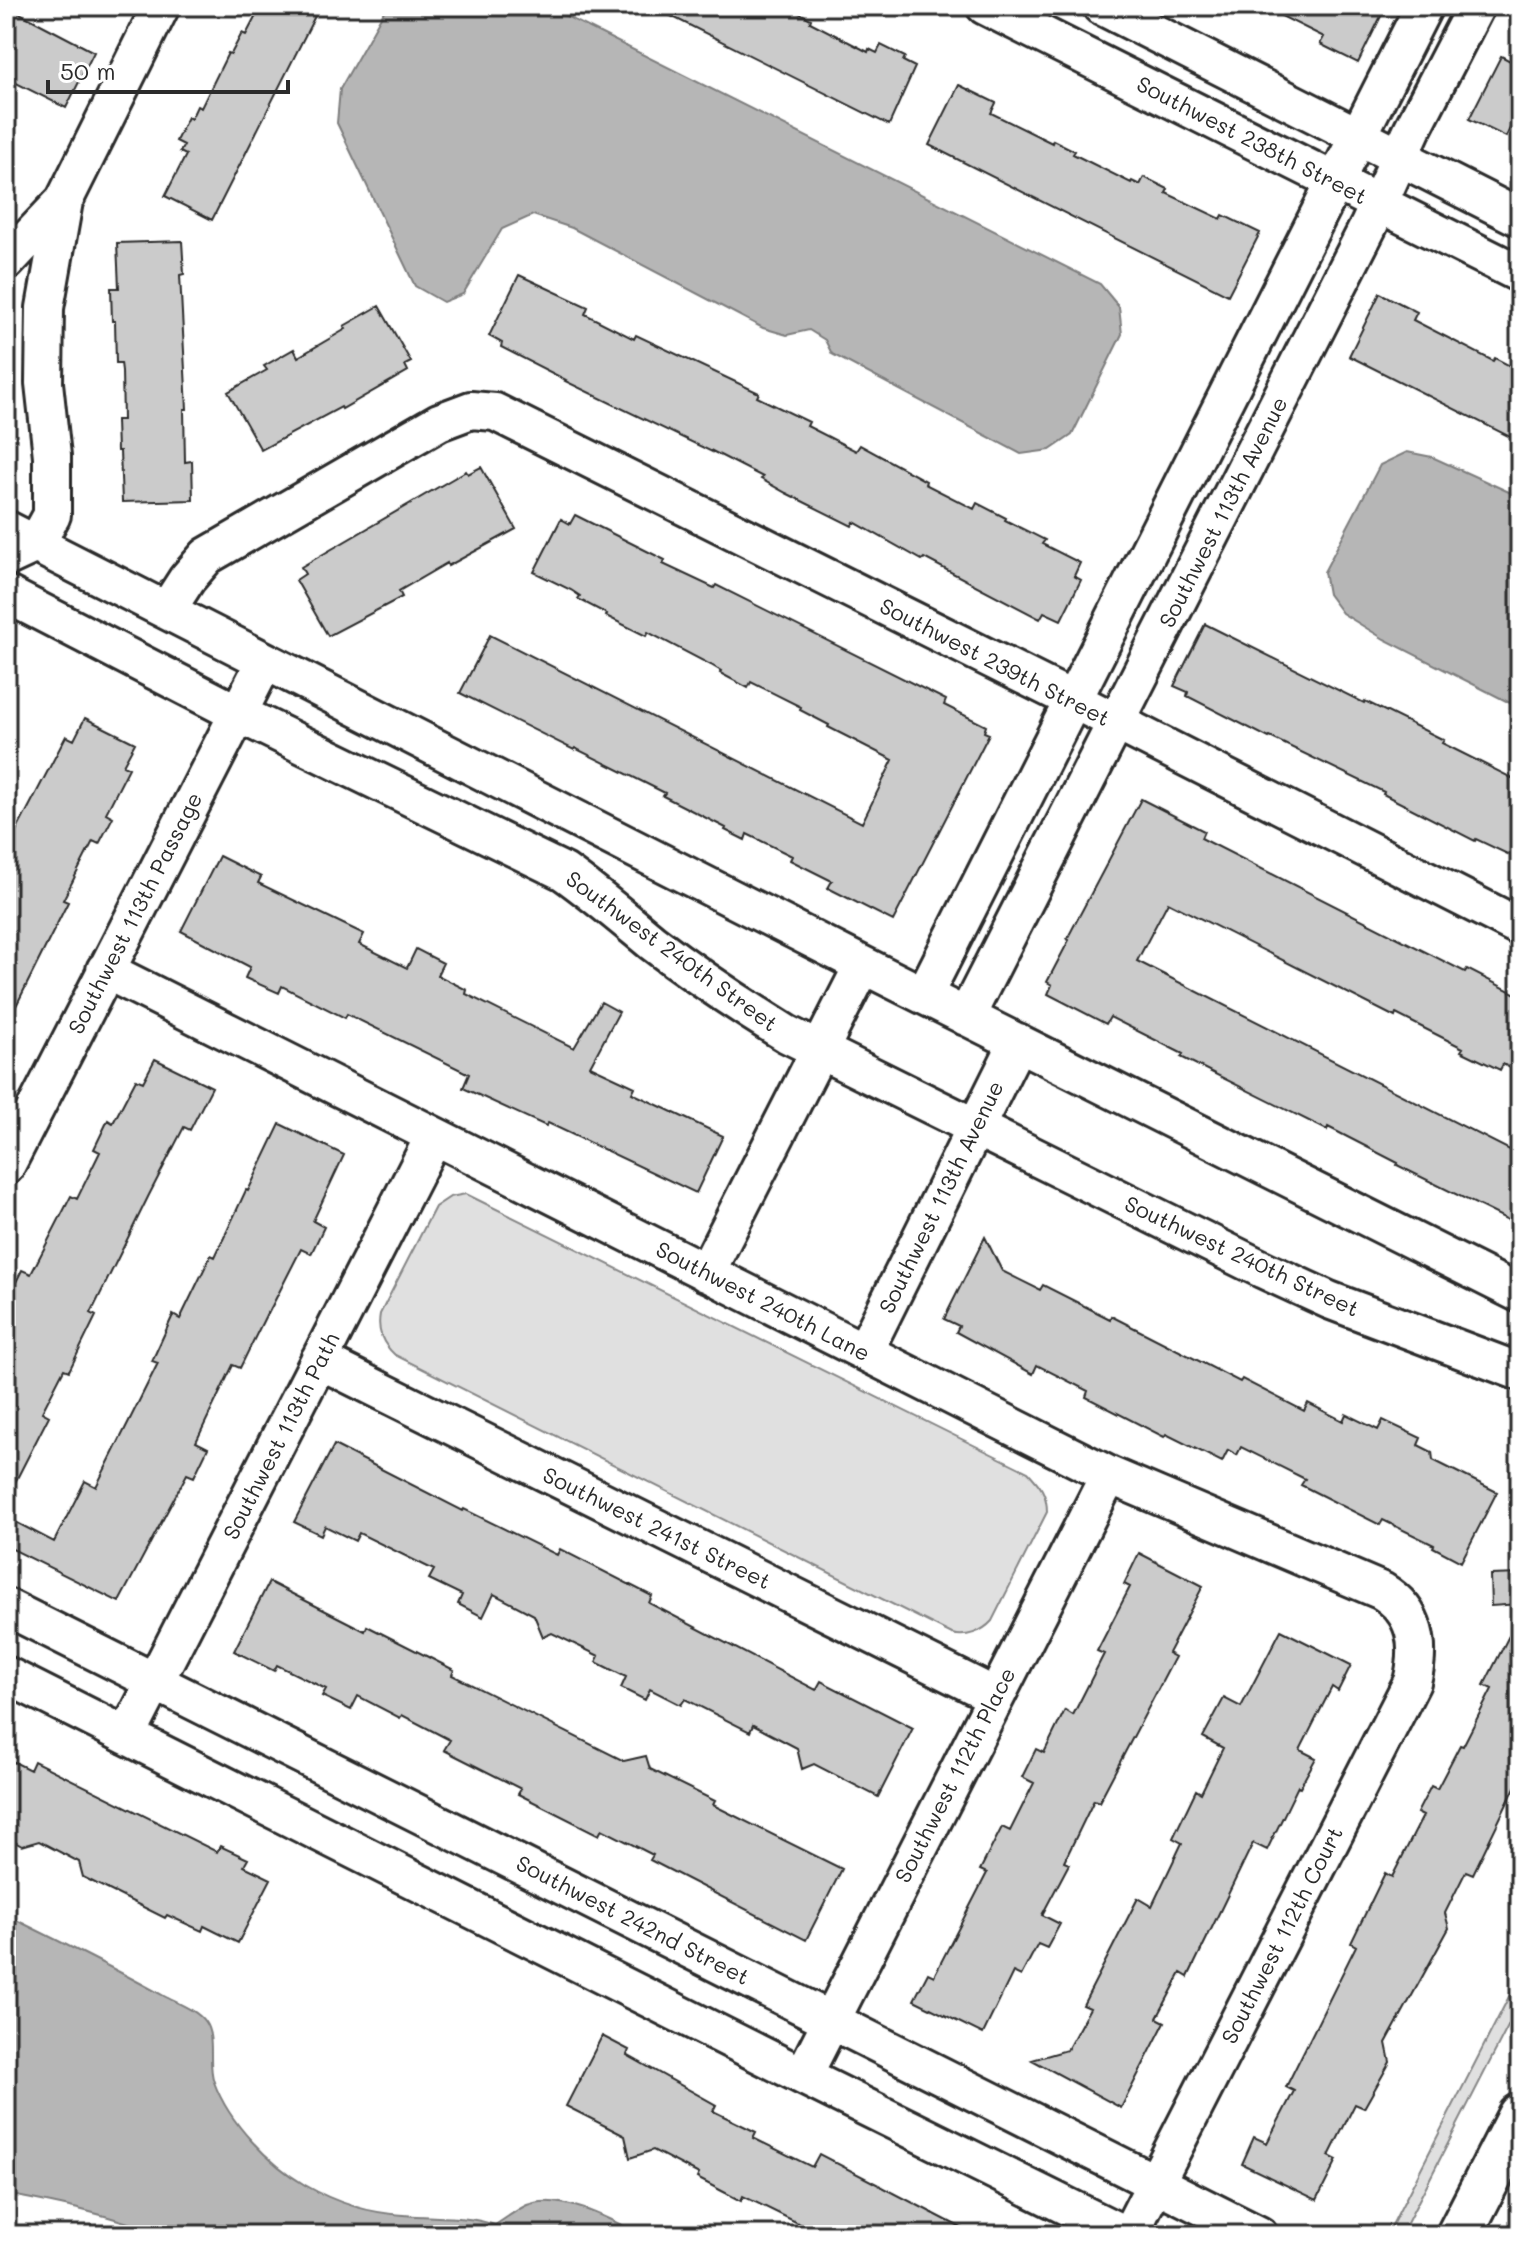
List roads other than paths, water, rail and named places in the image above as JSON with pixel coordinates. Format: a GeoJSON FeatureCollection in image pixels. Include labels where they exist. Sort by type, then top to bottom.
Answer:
{"type":"FeatureCollection","features":[{"type":"Feature","properties":{"kind":"main road"},"geometry":{"type":"LineString","coordinates":[[1459,2235],[1520,2116]]}},
{"type":"Feature","properties":{"kind":"street","name":"Southwest 238th Street"},"geometry":{"type":"LineString","coordinates":[[985,6],[1520,274]]}},
{"type":"Feature","properties":{"kind":"street"},"geometry":{"type":"LineString","coordinates":[[1101,6],[1520,218]]}},
{"type":"Feature","properties":{"kind":"street"},"geometry":{"type":"LineString","coordinates":[[924,995],[1424,6]]}},
{"type":"Feature","properties":{"kind":"street","name":"Southwest 113th Avenue"},"geometry":{"type":"LineString","coordinates":[[966,1017],[1369,225],[1399,158],[1476,6]]}},
{"type":"Feature","properties":{"kind":"street"},"geometry":{"type":"LineString","coordinates":[[147,10],[64,201],[45,308],[44,383],[52,456],[52,515],[16,544],[167,610],[863,965],[1520,1294]]}},
{"type":"Feature","properties":{"kind":"street"},"geometry":{"type":"LineString","coordinates":[[6,262],[64,201]]}},
{"type":"Feature","properties":{"kind":"street"},"geometry":{"type":"LineString","coordinates":[[6,277],[19,278],[29,284],[45,308]]}},
{"type":"Feature","properties":{"kind":"street","name":"Southwest 239th Street"},"geometry":{"type":"LineString","coordinates":[[167,610],[207,556],[439,422],[465,411],[487,410],[512,419],[1520,927]]}},
{"type":"Feature","properties":{"kind":"street","name":"Southwest 240th Street"},"geometry":{"type":"LineString","coordinates":[[6,594],[237,713],[564,872],[739,1005],[787,1034],[1316,1294],[1520,1372]]}},
{"type":"Feature","properties":{"kind":"street","name":"Southwest 113th Passage"},"geometry":{"type":"LineString","coordinates":[[6,1166],[265,661]]}},
{"type":"Feature","properties":{"kind":"street"},"geometry":{"type":"LineString","coordinates":[[706,1273],[863,965]]}},
{"type":"Feature","properties":{"kind":"street","name":"Southwest 240th Lane"},"geometry":{"type":"LineString","coordinates":[[105,970],[1109,1475],[1382,1591],[1402,1607],[1413,1630]]}},
{"type":"Feature","properties":{"kind":"street","name":"Southwest 113th Avenue"},"geometry":{"type":"LineString","coordinates":[[864,1352],[1018,1042]]}},
{"type":"Feature","properties":{"kind":"street","name":"Southwest 113th Path"},"geometry":{"type":"LineString","coordinates":[[127,1736],[434,1136]]}},
{"type":"Feature","properties":{"kind":"street","name":"Southwest 241st Street"},"geometry":{"type":"LineString","coordinates":[[319,1360],[995,1696]]}},
{"type":"Feature","properties":{"kind":"street","name":"Southwest 112th Place"},"geometry":{"type":"LineString","coordinates":[[803,2076],[1109,1475]]}},
{"type":"Feature","properties":{"kind":"street","name":"Southwest 242nd Street"},"geometry":{"type":"LineString","coordinates":[[6,1607],[1259,2235]]}},
{"type":"Feature","properties":{"kind":"street","name":"Southwest 112th Court"},"geometry":{"type":"LineString","coordinates":[[1127,2235],[1412,1682],[1418,1661],[1413,1630]]}},
{"type":"Feature","properties":{"kind":"street"},"geometry":{"type":"LineString","coordinates":[[6,1675],[803,2076],[1127,2235]]}}]}
